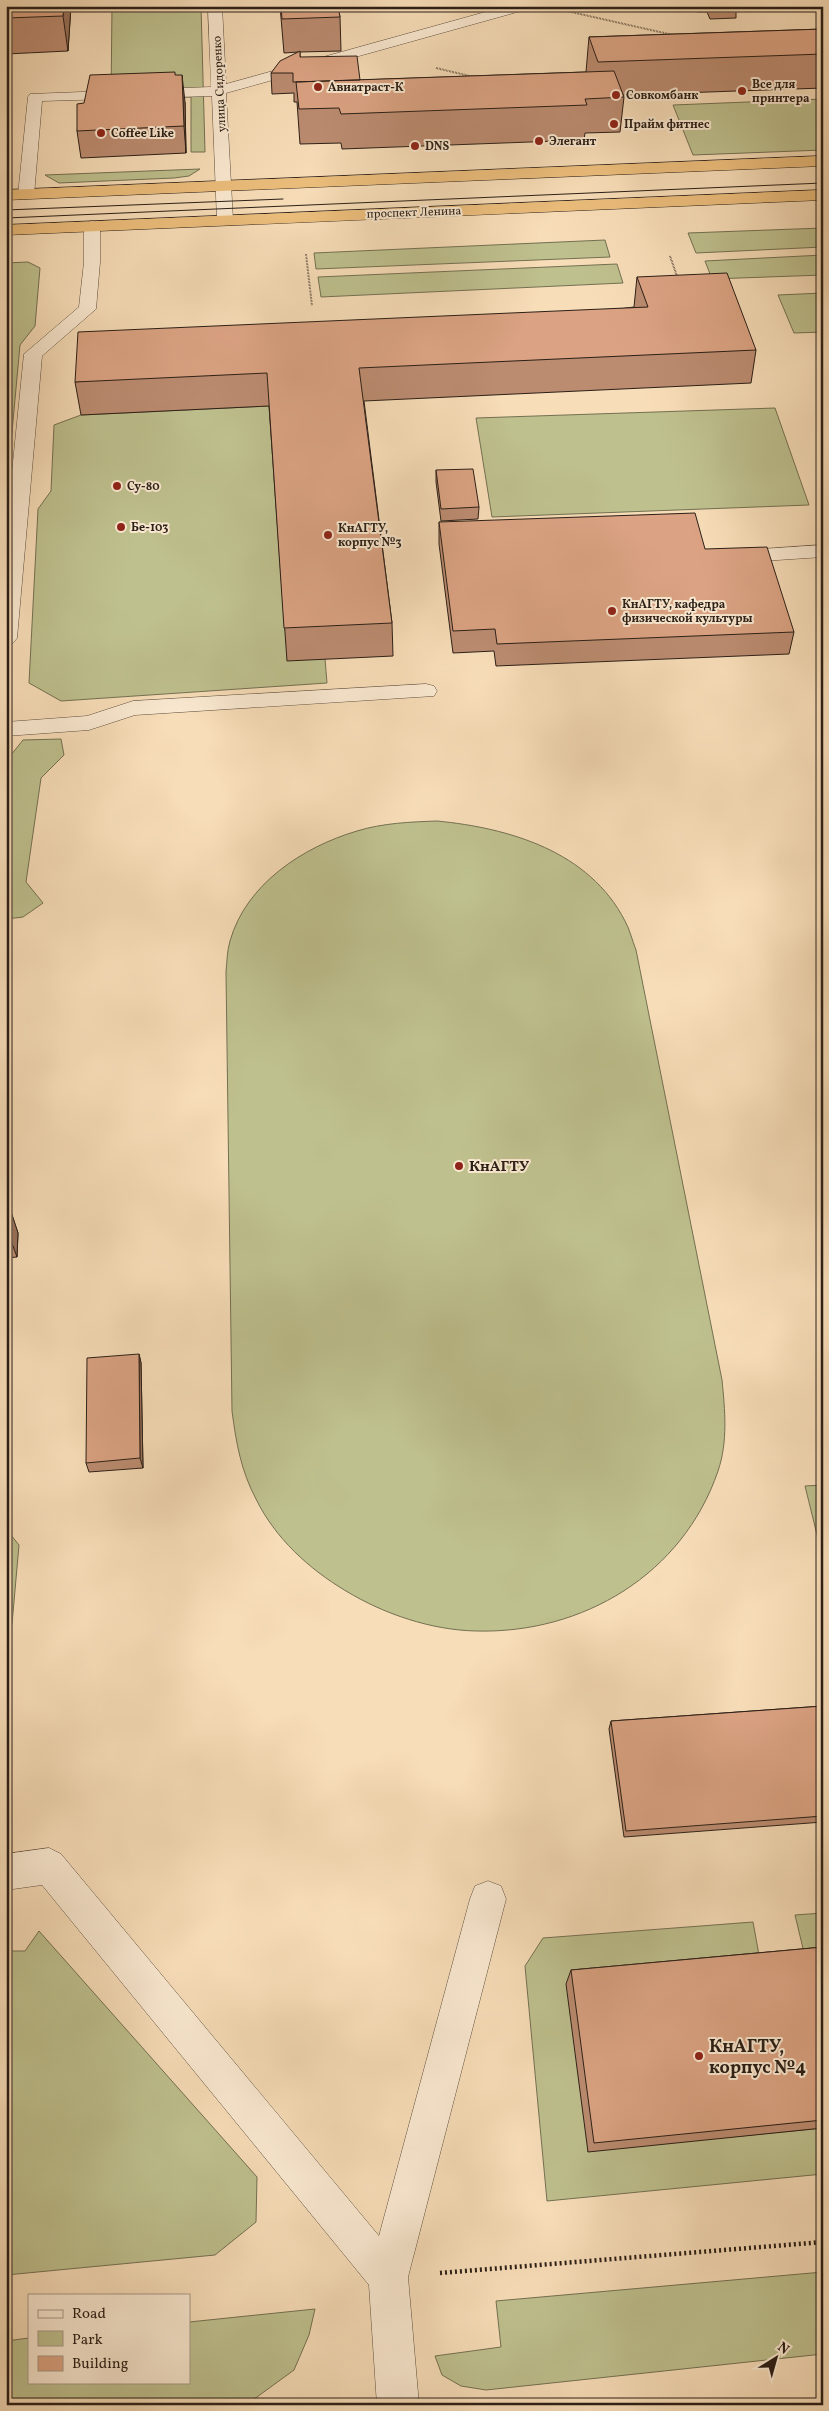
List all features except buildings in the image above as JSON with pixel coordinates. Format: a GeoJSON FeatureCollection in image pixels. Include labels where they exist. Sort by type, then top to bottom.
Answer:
{"type":"FeatureCollection","features":[{"type":"Feature","properties":{"kind":"highway"},"geometry":{"type":"LineString","coordinates":[[6,195],[823,161]]}},
{"type":"Feature","properties":{"kind":"highway","name":"проспект Ленина"},"geometry":{"type":"LineString","coordinates":[[6,230],[823,195]]}},
{"type":"Feature","properties":{"kind":"street","name":"улица Сидоренко"},"geometry":{"type":"LineString","coordinates":[[215,6],[225,220]]}},
{"type":"Feature","properties":{"kind":"street"},"geometry":{"type":"LineString","coordinates":[[26,195],[35,97],[218,91],[523,6]]}},
{"type":"Feature","properties":{"kind":"street"},"geometry":{"type":"LineString","coordinates":[[6,638],[33,354],[87,309],[92,262],[92,226]]}},
{"type":"Feature","properties":{"kind":"street"},"geometry":{"type":"LineString","coordinates":[[719,557],[823,551]]}},
{"type":"Feature","properties":{"kind":"street"},"geometry":{"type":"LineString","coordinates":[[6,728],[89,723],[133,708],[426,691]]}},
{"type":"Feature","properties":{"kind":"street"},"geometry":{"type":"LineString","coordinates":[[6,1872],[49,1866],[388,2277]]}},
{"type":"Feature","properties":{"kind":"street"},"geometry":{"type":"LineString","coordinates":[[398,2405],[388,2277],[488,1899]]}},
{"type":"Feature","properties":{"kind":"path"},"geometry":{"type":"LineString","coordinates":[[554,8],[674,35]]}},
{"type":"Feature","properties":{"kind":"path"},"geometry":{"type":"LineString","coordinates":[[362,51],[477,77]]}},
{"type":"Feature","properties":{"kind":"path"},"geometry":{"type":"LineString","coordinates":[[306,248],[312,306]]}},
{"type":"Feature","properties":{"kind":"path"},"geometry":{"type":"LineString","coordinates":[[670,256],[680,282]]}},
{"type":"Feature","properties":{"kind":"path"},"geometry":{"type":"LineString","coordinates":[[388,2277],[823,2242]]}},
{"type":"Feature","properties":{"kind":"green space"},"geometry":{"type":"Polygon","coordinates":[[[112,6],[201,6],[205,152],[191,152],[191,97],[111,99],[112,6]]]}},
{"type":"Feature","properties":{"kind":"green space"},"geometry":{"type":"Polygon","coordinates":[[[823,99],[823,150],[693,155],[673,105],[823,99]]]}},
{"type":"Feature","properties":{"kind":"green space"},"geometry":{"type":"Polygon","coordinates":[[[200,169],[189,176],[174,178],[59,183],[45,175],[200,169]]]}},
{"type":"Feature","properties":{"kind":"green space"},"geometry":{"type":"Polygon","coordinates":[[[823,228],[823,247],[696,253],[688,233],[823,228]]]}},
{"type":"Feature","properties":{"kind":"green space"},"geometry":{"type":"Polygon","coordinates":[[[605,240],[610,257],[316,269],[314,253],[605,240]]]}},
{"type":"Feature","properties":{"kind":"green space"},"geometry":{"type":"Polygon","coordinates":[[[823,255],[823,275],[712,279],[705,261],[823,255]]]}},
{"type":"Feature","properties":{"kind":"green space"},"geometry":{"type":"Polygon","coordinates":[[[28,262],[40,268],[35,326],[20,345],[6,497],[6,263],[28,262]]]}},
{"type":"Feature","properties":{"kind":"green space"},"geometry":{"type":"Polygon","coordinates":[[[617,264],[623,283],[321,297],[318,277],[617,264]]]}},
{"type":"Feature","properties":{"kind":"green space"},"geometry":{"type":"Polygon","coordinates":[[[823,293],[823,332],[794,333],[778,295],[823,293]]]}},
{"type":"Feature","properties":{"kind":"green space"},"geometry":{"type":"Polygon","coordinates":[[[269,406],[325,659],[327,683],[61,701],[29,683],[38,509],[51,491],[54,425],[81,415],[269,406]]]}},
{"type":"Feature","properties":{"kind":"green space"},"geometry":{"type":"Polygon","coordinates":[[[775,408],[809,505],[492,517],[476,418],[775,408]]]}},
{"type":"Feature","properties":{"kind":"green space"},"geometry":{"type":"Polygon","coordinates":[[[61,739],[64,755],[41,778],[26,882],[43,903],[23,917],[6,919],[6,789],[11,755],[23,740],[61,739]]]}},
{"type":"Feature","properties":{"kind":"green space"},"geometry":{"type":"Polygon","coordinates":[[[437,821],[464,824],[519,837],[569,860],[591,877],[610,897],[627,924],[636,950],[722,1380],[725,1426],[721,1460],[702,1508],[680,1540],[654,1568],[624,1591],[590,1609],[554,1622],[516,1629],[476,1631],[442,1628],[425,1624],[376,1607],[346,1591],[319,1573],[306,1563],[283,1539],[273,1527],[256,1499],[246,1478],[240,1456],[232,1411],[226,972],[230,941],[238,921],[249,902],[263,885],[297,858],[337,838],[367,828],[397,823],[437,821]]]}},
{"type":"Feature","properties":{"kind":"green space"},"geometry":{"type":"Polygon","coordinates":[[[823,1485],[823,1559],[805,1486],[823,1485]]]}},
{"type":"Feature","properties":{"kind":"green space"},"geometry":{"type":"Polygon","coordinates":[[[6,1529],[19,1545],[12,1624],[6,1638],[6,1529]]]}},
{"type":"Feature","properties":{"kind":"green space"},"geometry":{"type":"Polygon","coordinates":[[[823,1913],[823,1959],[806,1961],[795,1915],[823,1913]]]}},
{"type":"Feature","properties":{"kind":"green space"},"geometry":{"type":"Polygon","coordinates":[[[753,1922],[761,1966],[587,2151],[823,2128],[823,2174],[547,2201],[525,1966],[543,1938],[753,1922]]]}},
{"type":"Feature","properties":{"kind":"green space"},"geometry":{"type":"Polygon","coordinates":[[[39,1931],[257,2177],[256,2222],[215,2255],[6,2275],[6,1951],[25,1951],[39,1931]]]}},
{"type":"Feature","properties":{"kind":"green space"},"geometry":{"type":"Polygon","coordinates":[[[823,2272],[823,2354],[486,2390],[461,2386],[442,2375],[435,2356],[501,2347],[496,2301],[823,2272]]]}},
{"type":"Feature","properties":{"kind":"green space"},"geometry":{"type":"Polygon","coordinates":[[[315,2309],[309,2335],[294,2370],[246,2405],[6,2405],[6,2341],[28,2338],[28,2384],[190,2384],[190,2322],[315,2309]]]}},
{"type":"Feature","properties":{"kind":"tram line"},"geometry":{"type":"LineString","coordinates":[[6,218],[823,183]]}},
{"type":"Feature","properties":{"kind":"tram line"},"geometry":{"type":"LineString","coordinates":[[6,210],[283,199]]}},
{"type":"Feature","properties":{"kind":"place","name":"Авиатраст-К"},"geometry":{"type":"Point","coordinates":[318,87]}},
{"type":"Feature","properties":{"kind":"place","name":"Все для принтера"},"geometry":{"type":"Point","coordinates":[742,91]}},
{"type":"Feature","properties":{"kind":"place","name":"Совкомбанк"},"geometry":{"type":"Point","coordinates":[616,95]}},
{"type":"Feature","properties":{"kind":"place","name":"Прайм фитнес"},"geometry":{"type":"Point","coordinates":[614,124]}},
{"type":"Feature","properties":{"kind":"place","name":"Coffee Like"},"geometry":{"type":"Point","coordinates":[101,133]}},
{"type":"Feature","properties":{"kind":"place","name":"Элегант"},"geometry":{"type":"Point","coordinates":[539,141]}},
{"type":"Feature","properties":{"kind":"place","name":"DNS"},"geometry":{"type":"Point","coordinates":[415,146]}},
{"type":"Feature","properties":{"kind":"place","name":"Су-80"},"geometry":{"type":"Point","coordinates":[117,486]}},
{"type":"Feature","properties":{"kind":"place","name":"Бе-103"},"geometry":{"type":"Point","coordinates":[121,527]}},
{"type":"Feature","properties":{"kind":"place","name":"КнАГТУ, корпус №3"},"geometry":{"type":"Point","coordinates":[328,535]}},
{"type":"Feature","properties":{"kind":"place","name":"КнАГТУ, кафедра физической культуры"},"geometry":{"type":"Point","coordinates":[612,611]}},
{"type":"Feature","properties":{"kind":"place","name":"КнАГТУ"},"geometry":{"type":"Point","coordinates":[459,1166]}},
{"type":"Feature","properties":{"kind":"place","name":"КнАГТУ, корпус №4"},"geometry":{"type":"Point","coordinates":[699,2056]}}]}
